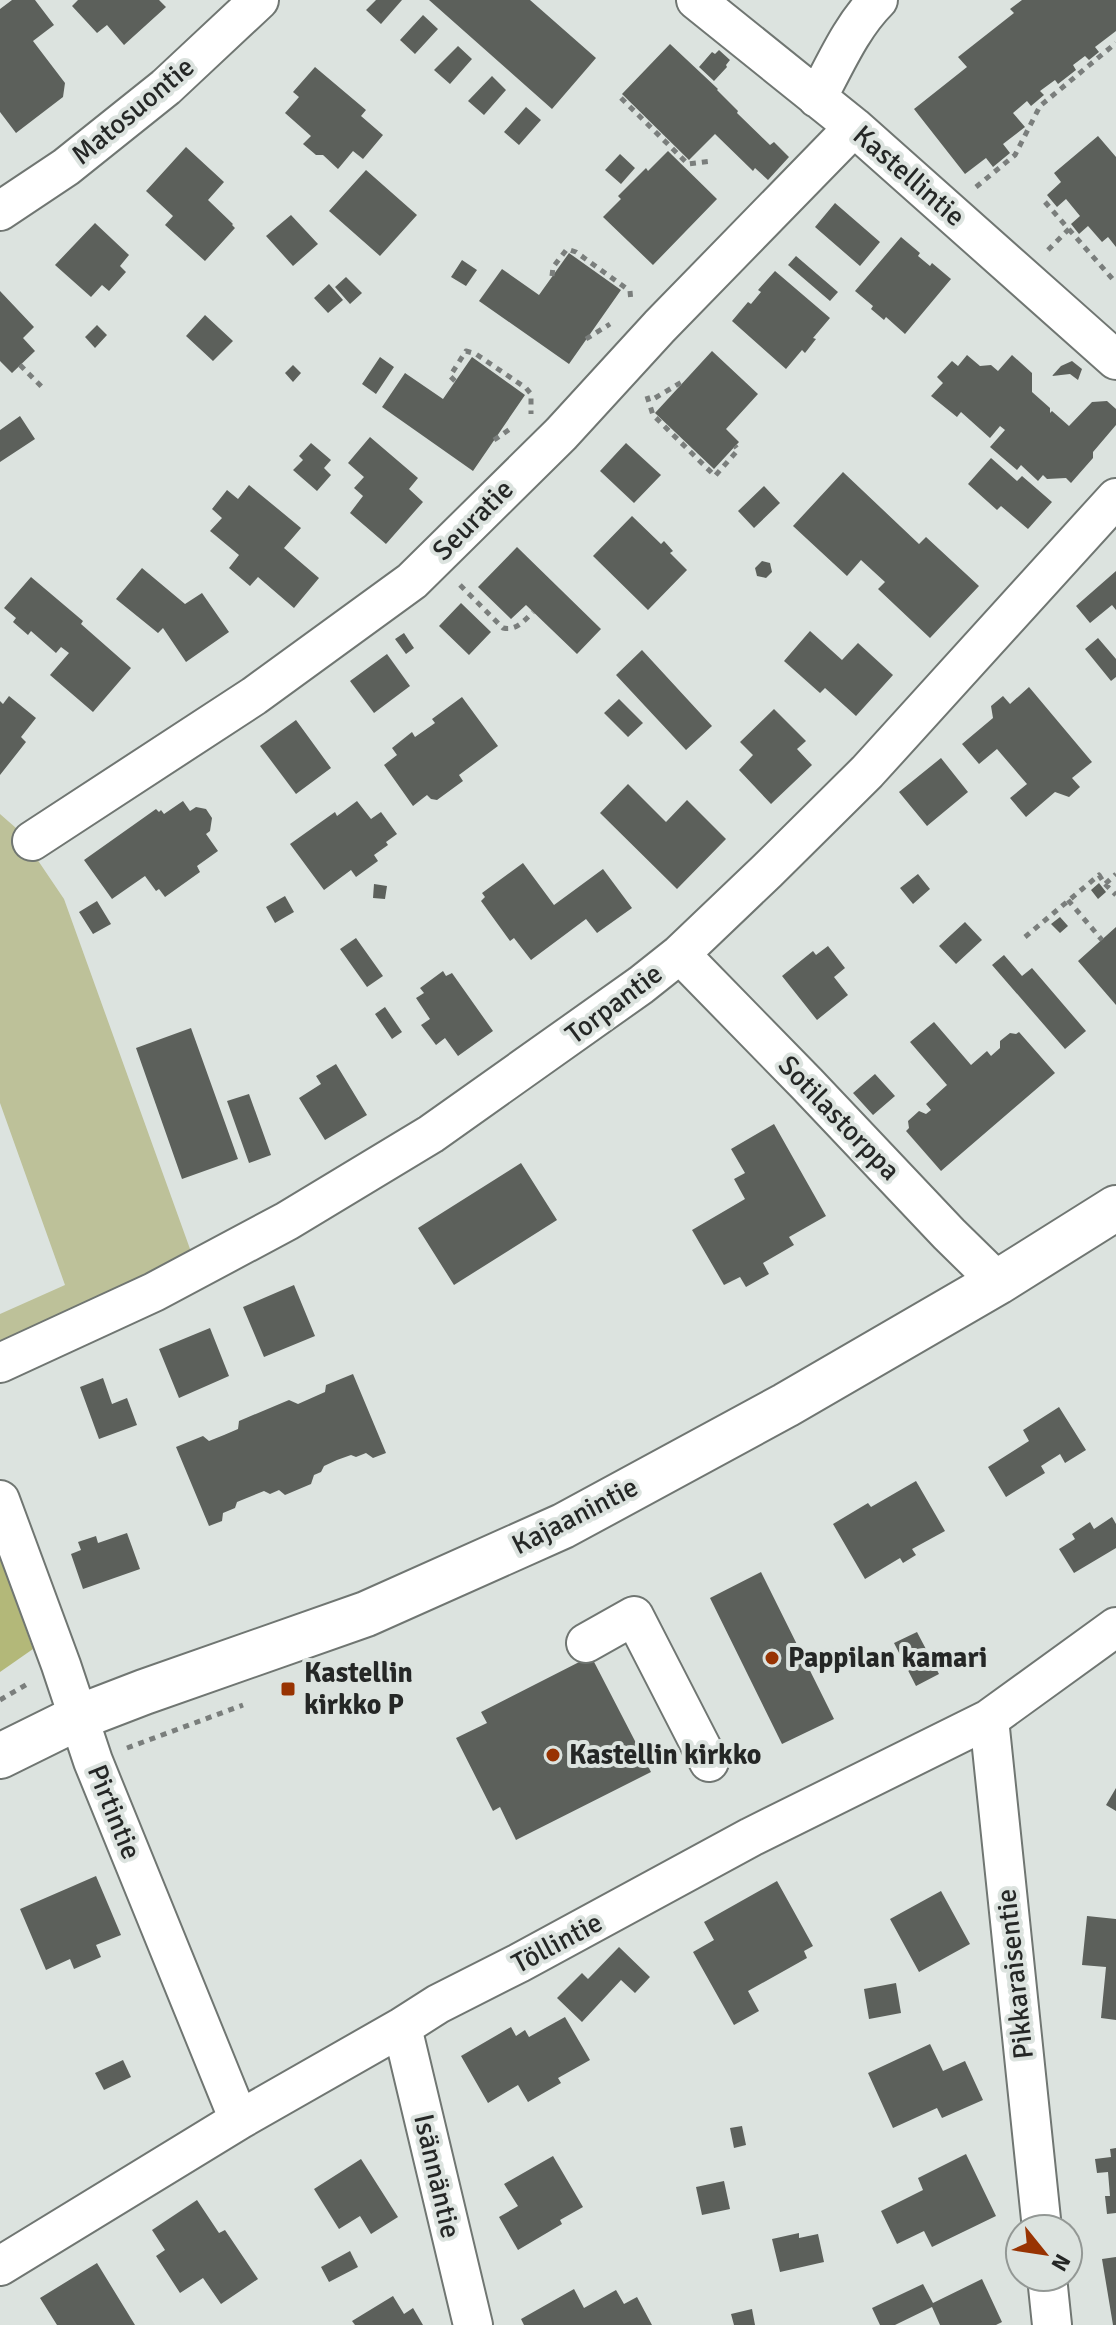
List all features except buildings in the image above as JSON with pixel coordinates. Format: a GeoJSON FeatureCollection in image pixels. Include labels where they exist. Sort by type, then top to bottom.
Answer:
{"type":"FeatureCollection","features":[{"type":"Feature","properties":{"kind":"main road","name":"Kajaanintie"},"geometry":{"type":"LineString","coordinates":[[0,1756],[79,1717],[366,1614],[563,1526],[786,1405],[998,1282],[1116,1208]]}},
{"type":"Feature","properties":{"kind":"street","name":"Matosuontie"},"geometry":{"type":"LineString","coordinates":[[0,211],[66,167],[166,87],[259,0]]}},
{"type":"Feature","properties":{"kind":"street","name":"Kastellintie"},"geometry":{"type":"LineString","coordinates":[[696,0],[854,127],[1116,360]]}},
{"type":"Feature","properties":{"kind":"street"},"geometry":{"type":"LineString","coordinates":[[817,98],[848,40],[878,0]]}},
{"type":"Feature","properties":{"kind":"street","name":"Seuratie"},"geometry":{"type":"LineString","coordinates":[[32,841],[279,679],[412,581],[561,434],[660,326],[854,127]]}},
{"type":"Feature","properties":{"kind":"street","name":"Torpantie"},"geometry":{"type":"LineString","coordinates":[[0,1363],[154,1292],[287,1221],[482,1100],[641,985],[680,954],[867,772],[1116,498]]}},
{"type":"Feature","properties":{"kind":"street","name":"Sotilastorppa"},"geometry":{"type":"LineString","coordinates":[[680,954],[998,1282]]}},
{"type":"Feature","properties":{"kind":"street","name":"Pirtintie"},"geometry":{"type":"LineString","coordinates":[[0,1500],[93,1761],[239,2120]]}},
{"type":"Feature","properties":{"kind":"street"},"geometry":{"type":"LineString","coordinates":[[586,1643],[634,1616],[709,1762]]}},
{"type":"Feature","properties":{"kind":"street","name":"Töllintie"},"geometry":{"type":"LineString","coordinates":[[0,2266],[239,2120],[438,2004],[751,1837],[989,1719],[1116,1627]]}},
{"type":"Feature","properties":{"kind":"street","name":"Pikkaraisentie"},"geometry":{"type":"LineString","coordinates":[[989,1719],[1040,2213]]}},
{"type":"Feature","properties":{"kind":"street","name":"Isännäntie"},"geometry":{"type":"LineString","coordinates":[[402,2027],[473,2325]]}},
{"type":"Feature","properties":{"kind":"street"},"geometry":{"type":"LineString","coordinates":[[1049,2293],[1052,2325]]}},
{"type":"Feature","properties":{"kind":"path"},"geometry":{"type":"LineString","coordinates":[[951,213],[967,195],[1015,155],[1040,106],[1116,43]]}},
{"type":"Feature","properties":{"kind":"path"},"geometry":{"type":"LineString","coordinates":[[621,98],[688,164],[712,161]]}},
{"type":"Feature","properties":{"kind":"path"},"geometry":{"type":"LineString","coordinates":[[1045,202],[1116,283]]}},
{"type":"Feature","properties":{"kind":"path"},"geometry":{"type":"LineString","coordinates":[[552,276],[553,267],[567,249],[576,252],[630,291],[632,309]]}},
{"type":"Feature","properties":{"kind":"path"},"geometry":{"type":"LineString","coordinates":[[586,339],[621,316]]}},
{"type":"Feature","properties":{"kind":"path"},"geometry":{"type":"LineString","coordinates":[[455,381],[450,376],[466,351],[476,354],[526,388],[531,394],[531,414]]}},
{"type":"Feature","properties":{"kind":"path"},"geometry":{"type":"LineString","coordinates":[[20,365],[42,387]]}},
{"type":"Feature","properties":{"kind":"path"},"geometry":{"type":"LineString","coordinates":[[655,398],[685,380]]}},
{"type":"Feature","properties":{"kind":"path"},"geometry":{"type":"LineString","coordinates":[[645,389],[653,415],[715,476],[738,450],[735,446]]}},
{"type":"Feature","properties":{"kind":"path"},"geometry":{"type":"LineString","coordinates":[[494,440],[518,423]]}},
{"type":"Feature","properties":{"kind":"path"},"geometry":{"type":"LineString","coordinates":[[433,559],[503,628],[510,630],[533,612]]}},
{"type":"Feature","properties":{"kind":"path"},"geometry":{"type":"LineString","coordinates":[[1105,884],[1116,874]]}},
{"type":"Feature","properties":{"kind":"path"},"geometry":{"type":"LineString","coordinates":[[1025,937],[1099,875],[1116,895]]}},
{"type":"Feature","properties":{"kind":"path"},"geometry":{"type":"LineString","coordinates":[[1068,900],[1102,940]]}},
{"type":"Feature","properties":{"kind":"green space"},"geometry":{"type":"Polygon","coordinates":[[[0,814],[16,828],[64,899],[194,1260],[0,1355],[0,1314],[65,1285],[0,1103],[0,814]]]}},
{"type":"Feature","properties":{"kind":"green space"},"geometry":{"type":"Polygon","coordinates":[[[0,1557],[33,1649],[0,1672],[0,1557]]]}},
{"type":"Feature","properties":{"kind":"place","name":"Pappilan kamari"},"geometry":{"type":"Point","coordinates":[772,1658]}},
{"type":"Feature","properties":{"kind":"place","name":"Kastellin kirkko P"},"geometry":{"type":"Point","coordinates":[288,1689]}},
{"type":"Feature","properties":{"kind":"place","name":"Kastellin kirkko"},"geometry":{"type":"Point","coordinates":[553,1755]}}]}
